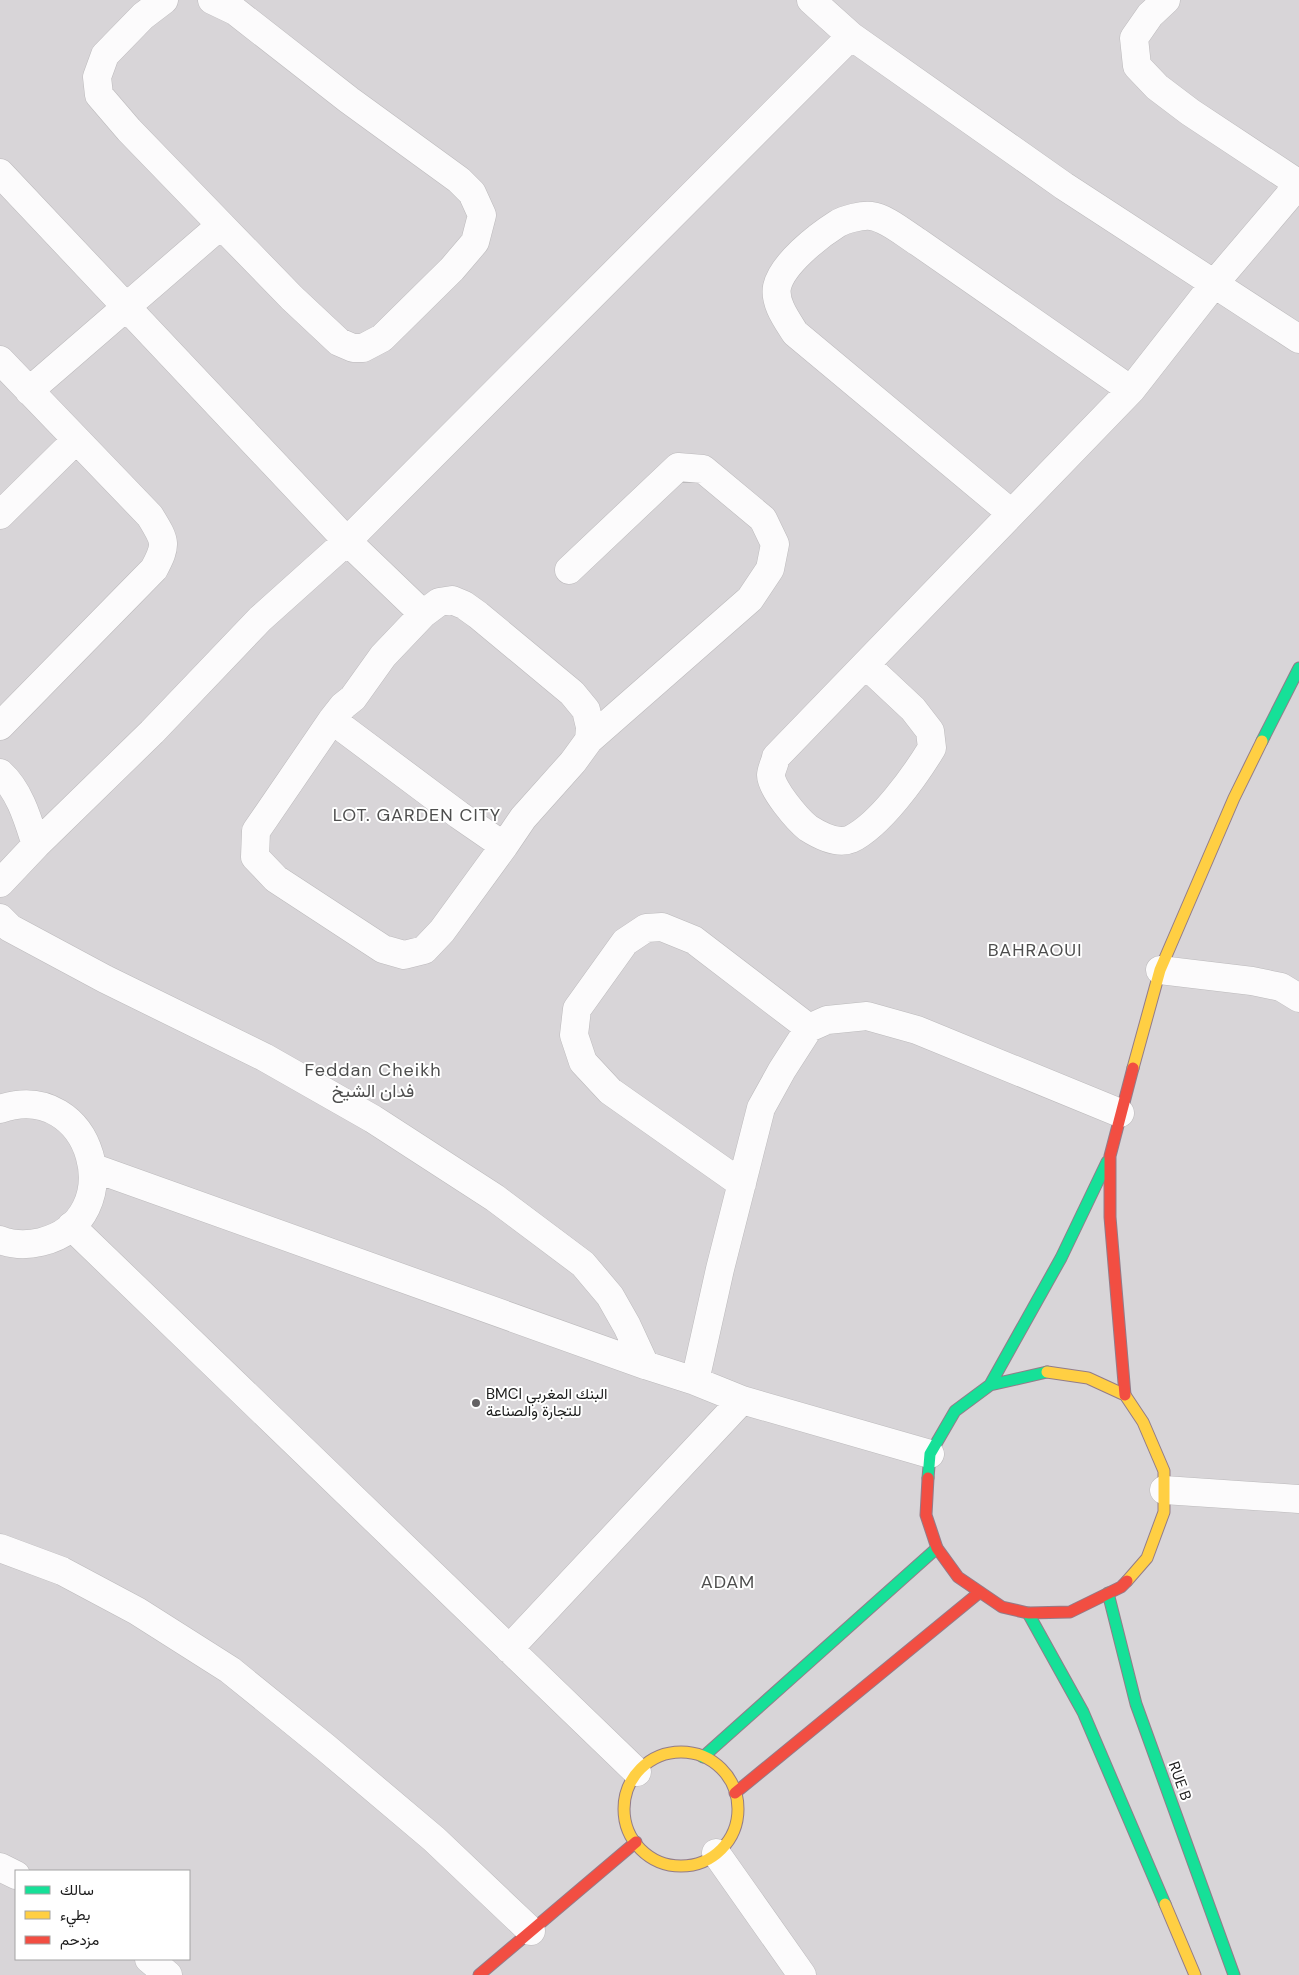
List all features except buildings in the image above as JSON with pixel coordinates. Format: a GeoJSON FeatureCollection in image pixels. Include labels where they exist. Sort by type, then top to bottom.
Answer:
{"type":"FeatureCollection","features":[{"type":"Feature","properties":{"kind":"street"},"geometry":{"type":"LineString","coordinates":[[164,0],[143,16],[105,55],[97,77],[99,95],[129,130],[292,298],[339,342],[353,348],[363,348],[382,338],[452,269],[475,242],[482,215],[472,193],[459,180],[349,100],[235,11],[212,0]]}},
{"type":"Feature","properties":{"kind":"street"},"geometry":{"type":"LineString","coordinates":[[811,0],[851,36],[1064,186],[1299,339]]}},
{"type":"Feature","properties":{"kind":"street"},"geometry":{"type":"LineString","coordinates":[[866,665],[913,709],[930,731],[932,748],[907,784],[868,829],[848,840],[832,840],[807,827],[777,793],[771,776],[776,757],[1131,390],[1214,284],[1299,184],[1190,112],[1157,88],[1136,66],[1134,38],[1150,15],[1166,0]]}},
{"type":"Feature","properties":{"kind":"street"},"geometry":{"type":"LineString","coordinates":[[0,883],[36,845],[152,732],[260,619],[347,541],[851,36]]}},
{"type":"Feature","properties":{"kind":"street"},"geometry":{"type":"LineString","coordinates":[[0,173],[347,541],[423,614]]}},
{"type":"Feature","properties":{"kind":"street"},"geometry":{"type":"LineString","coordinates":[[1011,513],[795,333],[781,310],[776,289],[783,271],[816,240],[839,222],[871,216],[886,222],[918,242],[1131,390]]}},
{"type":"Feature","properties":{"kind":"street"},"geometry":{"type":"LineString","coordinates":[[29,391],[221,224]]}},
{"type":"Feature","properties":{"kind":"street"},"geometry":{"type":"LineString","coordinates":[[0,360],[150,516],[162,536],[164,546],[154,569],[0,726]]}},
{"type":"Feature","properties":{"kind":"street"},"geometry":{"type":"LineString","coordinates":[[0,515],[76,440]]}},
{"type":"Feature","properties":{"kind":"street"},"geometry":{"type":"LineString","coordinates":[[569,570],[678,468],[703,469],[763,518],[776,544],[770,569],[750,599],[589,740],[573,762],[523,818],[442,931],[424,950],[404,955],[383,949],[276,879],[255,857],[256,831],[332,720],[343,706],[353,698],[383,656],[423,614],[439,602],[452,600],[464,605],[576,699],[586,710],[590,727],[589,740]]}},
{"type":"Feature","properties":{"kind":"street"},"geometry":{"type":"LineString","coordinates":[[1110,1156],[1110,1216],[1125,1395],[1143,1422],[1164,1471],[1164,1512],[1147,1558],[1121,1587],[1070,1612],[1028,1614],[1002,1607],[958,1578],[936,1548],[926,1515],[930,1454],[955,1411],[990,1384],[1061,1258],[1110,1156],[1120,1113],[1160,970],[1234,798],[1299,668]]}},
{"type":"Feature","properties":{"kind":"street"},"geometry":{"type":"LineString","coordinates":[[332,720],[459,815],[504,846]]}},
{"type":"Feature","properties":{"kind":"street"},"geometry":{"type":"LineString","coordinates":[[0,773],[9,781],[26,813],[36,845]]}},
{"type":"Feature","properties":{"kind":"street"},"geometry":{"type":"LineString","coordinates":[[0,918],[10,928],[105,979],[264,1057],[373,1119],[495,1198],[583,1264],[610,1296],[627,1326],[645,1365]]}},
{"type":"Feature","properties":{"kind":"street"},"geometry":{"type":"LineString","coordinates":[[742,1184],[610,1092],[583,1062],[574,1035],[577,1009],[625,942],[646,928],[662,927],[694,940],[809,1028]]}},
{"type":"Feature","properties":{"kind":"street"},"geometry":{"type":"LineString","coordinates":[[1160,970],[1252,981],[1282,987],[1299,998]]}},
{"type":"Feature","properties":{"kind":"street"},"geometry":{"type":"LineString","coordinates":[[695,1381],[720,1269],[761,1108],[782,1070],[809,1028],[827,1020],[867,1016],[917,1030],[1120,1113]]}},
{"type":"Feature","properties":{"kind":"street"},"geometry":{"type":"LineString","coordinates":[[0,1109],[10,1106],[30,1105],[49,1109],[66,1118],[80,1132],[89,1149],[94,1168],[92,1189],[84,1210],[71,1226],[52,1239],[30,1244],[0,1240]]}},
{"type":"Feature","properties":{"kind":"street"},"geometry":{"type":"LineString","coordinates":[[94,1168],[645,1365],[695,1381],[742,1400],[930,1454]]}},
{"type":"Feature","properties":{"kind":"street"},"geometry":{"type":"LineString","coordinates":[[71,1226],[637,1772]]}},
{"type":"Feature","properties":{"kind":"street"},"geometry":{"type":"LineString","coordinates":[[990,1384],[1047,1372],[1088,1378],[1125,1395]]}},
{"type":"Feature","properties":{"kind":"street"},"geometry":{"type":"LineString","coordinates":[[509,1649],[742,1400]]}},
{"type":"Feature","properties":{"kind":"street"},"geometry":{"type":"LineString","coordinates":[[1164,1490],[1299,1499]]}},
{"type":"Feature","properties":{"kind":"street"},"geometry":{"type":"LineString","coordinates":[[0,1548],[71,1575],[137,1611],[230,1670],[332,1753],[434,1840],[531,1931]]}},
{"type":"Feature","properties":{"kind":"street"},"geometry":{"type":"LineString","coordinates":[[703,1757],[936,1548]]}},
{"type":"Feature","properties":{"kind":"street"},"geometry":{"type":"LineString","coordinates":[[735,1793],[980,1592]]}},
{"type":"Feature","properties":{"kind":"street","name":"RUE B"},"geometry":{"type":"LineString","coordinates":[[1108,1593],[1136,1704],[1234,1975]]}},
{"type":"Feature","properties":{"kind":"street"},"geometry":{"type":"LineString","coordinates":[[1028,1614],[1083,1712],[1195,1975]]}},
{"type":"Feature","properties":{"kind":"street"},"geometry":{"type":"LineString","coordinates":[[680,1752],[703,1757],[711,1760],[723,1771],[732,1784],[737,1800],[737,1816],[733,1832],[724,1846],[698,1863],[682,1866],[666,1864],[651,1858],[629,1833],[625,1818],[625,1801],[629,1786],[637,1772],[650,1761],[664,1754],[680,1752]]}},
{"type":"Feature","properties":{"kind":"street"},"geometry":{"type":"LineString","coordinates":[[479,1975],[636,1842]]}},
{"type":"Feature","properties":{"kind":"street"},"geometry":{"type":"LineString","coordinates":[[716,1853],[802,1975]]}},
{"type":"Feature","properties":{"kind":"street"},"geometry":{"type":"LineString","coordinates":[[0,1867],[15,1874]]}},
{"type":"Feature","properties":{"kind":"street"},"geometry":{"type":"LineString","coordinates":[[150,1960],[168,1975]]}},
{"type":"Feature","properties":{"kind":"shaded area"},"geometry":{"type":"Polygon","coordinates":[[[0,0],[1299,0],[1299,1975],[0,1975],[0,0]]]}},
{"type":"Feature","properties":{"kind":"traffic: fast"},"geometry":{"type":"LineString","coordinates":[[1262,741],[1299,668]]}},
{"type":"Feature","properties":{"kind":"traffic: fast"},"geometry":{"type":"LineString","coordinates":[[990,1385],[1061,1258],[1107,1162]]}},
{"type":"Feature","properties":{"kind":"traffic: fast"},"geometry":{"type":"LineString","coordinates":[[928,1478],[930,1454],[955,1411],[990,1385],[1047,1372]]}},
{"type":"Feature","properties":{"kind":"traffic: fast"},"geometry":{"type":"LineString","coordinates":[[703,1757],[937,1548]]}},
{"type":"Feature","properties":{"kind":"traffic: fast"},"geometry":{"type":"LineString","coordinates":[[1108,1593],[1136,1704],[1234,1975]]}},
{"type":"Feature","properties":{"kind":"traffic: fast"},"geometry":{"type":"LineString","coordinates":[[1028,1613],[1083,1712],[1165,1904]]}},
{"type":"Feature","properties":{"kind":"traffic: slow"},"geometry":{"type":"LineString","coordinates":[[1133,1068],[1160,970],[1234,798],[1262,741]]}},
{"type":"Feature","properties":{"kind":"traffic: slow"},"geometry":{"type":"LineString","coordinates":[[1047,1372],[1088,1378],[1125,1395],[1143,1422],[1164,1471],[1164,1512],[1147,1558],[1127,1581]]}},
{"type":"Feature","properties":{"kind":"traffic: slow"},"geometry":{"type":"LineString","coordinates":[[681,1752],[703,1757],[721,1769],[733,1787],[738,1809],[733,1831],[721,1849],[703,1861],[681,1866],[659,1861],[641,1849],[629,1831],[624,1809],[629,1787],[641,1769],[659,1757],[681,1752]]}},
{"type":"Feature","properties":{"kind":"traffic: slow"},"geometry":{"type":"LineString","coordinates":[[1165,1904],[1195,1975]]}},
{"type":"Feature","properties":{"kind":"traffic: jam"},"geometry":{"type":"LineString","coordinates":[[1125,1395],[1110,1217],[1110,1156],[1133,1068]]}},
{"type":"Feature","properties":{"kind":"traffic: jam"},"geometry":{"type":"LineString","coordinates":[[928,1478],[926,1515],[937,1548],[958,1577],[1002,1607],[1028,1613],[1070,1612],[1121,1587],[1127,1581]]}},
{"type":"Feature","properties":{"kind":"traffic: jam"},"geometry":{"type":"LineString","coordinates":[[735,1793],[980,1592]]}},
{"type":"Feature","properties":{"kind":"traffic: jam"},"geometry":{"type":"LineString","coordinates":[[479,1975],[636,1842]]}},
{"type":"Feature","properties":{"kind":"place","name":"BMCI البنك المغربي للتجارة والصناعة"},"geometry":{"type":"Point","coordinates":[476,1403]}},
{"type":"Feature","properties":{"kind":"district","name":"LOT. GARDEN CITY"},"geometry":{"type":"Point","coordinates":[417,815]}},
{"type":"Feature","properties":{"kind":"district","name":"BAHRAOUI"},"geometry":{"type":"Point","coordinates":[1035,950]}},
{"type":"Feature","properties":{"kind":"district","name":"Feddan Cheikh فدان الشيخ"},"geometry":{"type":"Point","coordinates":[373,1080]}},
{"type":"Feature","properties":{"kind":"district","name":"ADAM"},"geometry":{"type":"Point","coordinates":[728,1582]}}]}
